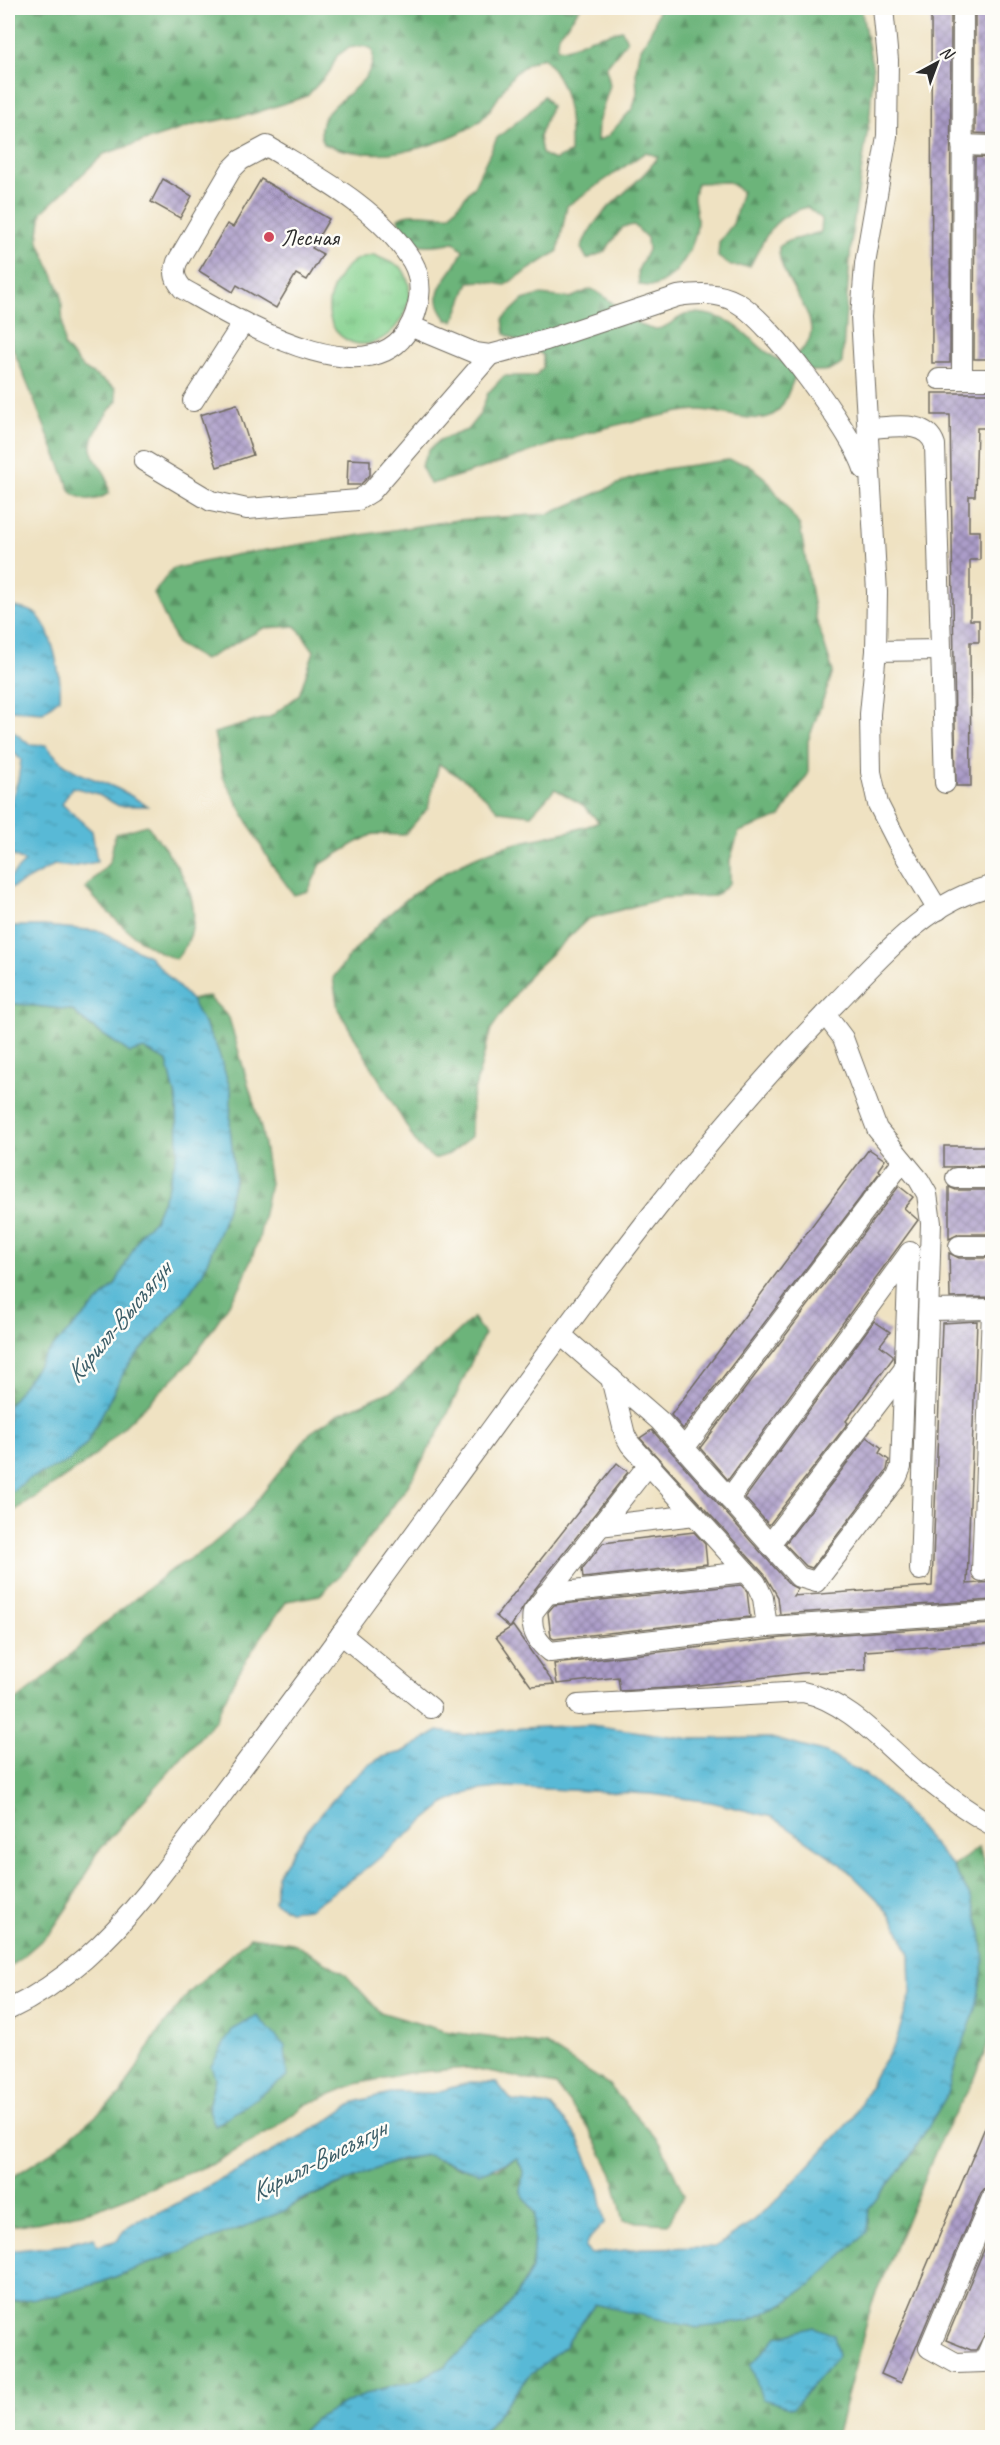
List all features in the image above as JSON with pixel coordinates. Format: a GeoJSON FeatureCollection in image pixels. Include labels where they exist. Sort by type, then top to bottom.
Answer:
{"type":"FeatureCollection","features":[{"type":"Feature","properties":{"kind":"street"},"geometry":{"type":"LineString","coordinates":[[883,8],[889,90],[887,136],[865,264],[861,308],[877,592],[876,651],[870,732],[871,772],[878,804],[900,847],[938,910]]}},
{"type":"Feature","properties":{"kind":"street"},"geometry":{"type":"LineString","coordinates":[[962,379],[963,8]]}},
{"type":"Feature","properties":{"kind":"street"},"geometry":{"type":"LineString","coordinates":[[962,145],[993,146]]}},
{"type":"Feature","properties":{"kind":"street"},"geometry":{"type":"LineString","coordinates":[[267,146],[362,207],[406,253],[417,272],[420,286],[416,313],[410,326],[393,346],[381,354],[351,358],[296,345],[243,323],[183,289],[176,281],[174,270],[231,170],[241,160],[267,146]]}},
{"type":"Feature","properties":{"kind":"street"},"geometry":{"type":"LineString","coordinates":[[410,326],[474,353],[490,355],[546,340],[678,296],[694,293],[724,297],[752,314],[838,418],[860,457],[871,488]]}},
{"type":"Feature","properties":{"kind":"street"},"geometry":{"type":"LineString","coordinates":[[193,401],[243,323]]}},
{"type":"Feature","properties":{"kind":"street"},"geometry":{"type":"LineString","coordinates":[[144,461],[211,501],[247,509],[358,500],[371,492],[490,355]]}},
{"type":"Feature","properties":{"kind":"street"},"geometry":{"type":"LineString","coordinates":[[939,379],[993,379]]}},
{"type":"Feature","properties":{"kind":"street"},"geometry":{"type":"LineString","coordinates":[[868,428],[917,427],[932,436],[935,445],[945,783]]}},
{"type":"Feature","properties":{"kind":"street"},"geometry":{"type":"LineString","coordinates":[[876,651],[941,650]]}},
{"type":"Feature","properties":{"kind":"street"},"geometry":{"type":"LineString","coordinates":[[8,2010],[72,1970],[123,1923],[200,1824],[561,1335],[715,1133],[876,962],[938,910],[967,892],[993,886]]}},
{"type":"Feature","properties":{"kind":"street"},"geometry":{"type":"LineString","coordinates":[[825,1014],[843,1038],[877,1129],[919,1180],[927,1194],[931,1223],[920,1570]]}},
{"type":"Feature","properties":{"kind":"street"},"geometry":{"type":"LineString","coordinates":[[685,1447],[902,1162]]}},
{"type":"Feature","properties":{"kind":"street"},"geometry":{"type":"LineString","coordinates":[[956,1178],[993,1178]]}},
{"type":"Feature","properties":{"kind":"street"},"geometry":{"type":"LineString","coordinates":[[729,1498],[931,1223]]}},
{"type":"Feature","properties":{"kind":"street"},"geometry":{"type":"LineString","coordinates":[[958,1246],[993,1246]]}},
{"type":"Feature","properties":{"kind":"street"},"geometry":{"type":"LineString","coordinates":[[561,1335],[685,1447],[799,1577],[816,1582],[897,1477],[901,1467],[909,1253]]}},
{"type":"Feature","properties":{"kind":"street"},"geometry":{"type":"LineString","coordinates":[[929,1310],[993,1310],[982,1571]]}},
{"type":"Feature","properties":{"kind":"street"},"geometry":{"type":"LineString","coordinates":[[770,1544],[905,1368]]}},
{"type":"Feature","properties":{"kind":"street"},"geometry":{"type":"LineString","coordinates":[[611,1378],[625,1435],[756,1583],[763,1598],[767,1627]]}},
{"type":"Feature","properties":{"kind":"street"},"geometry":{"type":"LineString","coordinates":[[649,1464],[533,1612],[531,1626],[550,1652],[767,1627],[993,1612]]}},
{"type":"Feature","properties":{"kind":"street"},"geometry":{"type":"LineString","coordinates":[[599,1526],[695,1515]]}},
{"type":"Feature","properties":{"kind":"street"},"geometry":{"type":"LineString","coordinates":[[546,1594],[746,1572]]}},
{"type":"Feature","properties":{"kind":"street"},"geometry":{"type":"LineString","coordinates":[[341,1634],[431,1708]]}},
{"type":"Feature","properties":{"kind":"street"},"geometry":{"type":"LineString","coordinates":[[578,1705],[803,1692],[817,1695],[835,1704],[961,1806],[993,1825]]}},
{"type":"Feature","properties":{"kind":"street"},"geometry":{"type":"LineString","coordinates":[[993,2198],[929,2348],[956,2363],[984,2362],[993,2343]]}},
{"type":"Feature","properties":{"kind":"green space"},"geometry":{"type":"Polygon","coordinates":[[[8,8],[580,8],[559,35],[557,48],[566,49],[589,39],[622,30],[627,41],[606,67],[610,85],[598,123],[597,141],[608,136],[633,108],[637,93],[636,70],[639,52],[653,27],[659,8],[861,8],[873,70],[870,114],[852,233],[842,363],[826,371],[797,373],[783,404],[779,410],[768,417],[753,418],[699,410],[677,412],[587,433],[430,484],[421,466],[429,450],[440,440],[467,430],[480,414],[488,393],[504,376],[536,376],[543,367],[543,355],[505,334],[503,319],[523,300],[540,295],[570,298],[591,289],[606,297],[640,324],[655,329],[667,326],[689,314],[711,315],[735,325],[761,348],[783,362],[802,350],[810,337],[810,323],[781,263],[779,247],[785,242],[821,232],[822,219],[807,207],[795,211],[771,229],[750,266],[731,266],[718,257],[719,242],[733,224],[742,191],[728,182],[697,183],[694,198],[696,228],[686,258],[665,281],[653,286],[639,285],[638,270],[648,250],[647,238],[634,225],[623,227],[604,252],[587,259],[581,248],[596,221],[648,170],[658,157],[646,152],[567,206],[558,251],[505,285],[483,281],[469,282],[454,321],[447,320],[440,309],[439,291],[463,250],[454,242],[427,245],[412,241],[401,229],[398,218],[409,214],[450,215],[474,186],[497,138],[529,112],[544,96],[551,106],[539,137],[542,154],[554,160],[570,153],[569,114],[563,90],[552,67],[543,57],[530,62],[514,75],[492,107],[475,125],[441,141],[391,153],[374,154],[340,149],[324,144],[321,130],[324,118],[366,76],[372,64],[372,49],[363,46],[348,48],[337,56],[330,71],[307,96],[252,114],[194,125],[104,154],[42,212],[38,240],[61,293],[64,346],[83,368],[115,388],[117,400],[102,420],[92,444],[95,459],[107,477],[109,493],[95,499],[81,498],[71,492],[8,336],[8,8]]]}},
{"type":"Feature","properties":{"kind":"green space"},"geometry":{"type":"Polygon","coordinates":[[[374,255],[401,267],[409,284],[409,296],[404,314],[391,332],[376,342],[361,344],[347,340],[336,331],[330,317],[330,299],[338,279],[349,265],[362,257],[374,255]]]}},
{"type":"Feature","properties":{"kind":"green space"},"geometry":{"type":"Polygon","coordinates":[[[728,460],[748,464],[767,480],[800,526],[815,615],[833,672],[808,741],[808,774],[780,817],[739,832],[730,860],[730,883],[715,896],[664,898],[588,919],[529,975],[491,1029],[472,1099],[471,1137],[449,1154],[434,1159],[418,1146],[338,1009],[333,978],[385,918],[426,885],[448,871],[496,849],[599,822],[583,805],[555,789],[531,815],[499,811],[470,783],[439,764],[428,808],[404,835],[373,834],[354,844],[321,864],[308,891],[294,895],[270,862],[223,777],[214,733],[270,717],[299,695],[314,651],[296,626],[264,628],[204,660],[177,644],[154,593],[172,569],[234,555],[457,520],[549,514],[627,480],[664,469],[728,460]]]}},
{"type":"Feature","properties":{"kind":"green space"},"geometry":{"type":"Polygon","coordinates":[[[147,825],[181,873],[193,906],[193,924],[188,941],[176,959],[138,939],[85,888],[110,862],[115,834],[147,825]]]}},
{"type":"Feature","properties":{"kind":"green space"},"geometry":{"type":"Polygon","coordinates":[[[208,996],[229,1018],[262,1132],[270,1183],[259,1239],[241,1286],[191,1361],[89,1461],[8,1515],[8,1494],[29,1479],[69,1461],[87,1443],[126,1368],[182,1303],[202,1275],[223,1222],[235,1178],[230,1128],[231,1091],[217,1048],[191,1000],[208,996]]]}},
{"type":"Feature","properties":{"kind":"green space"},"geometry":{"type":"Polygon","coordinates":[[[8,1003],[72,1010],[92,1028],[130,1053],[144,1049],[167,1061],[177,1102],[178,1150],[167,1190],[154,1221],[142,1232],[115,1285],[8,1406],[8,1003]]]}},
{"type":"Feature","properties":{"kind":"green space"},"geometry":{"type":"Polygon","coordinates":[[[473,1318],[484,1334],[443,1424],[409,1484],[348,1567],[320,1595],[287,1601],[239,1673],[216,1719],[96,1854],[73,1899],[50,1933],[8,1969],[8,1707],[48,1675],[100,1627],[168,1572],[209,1547],[244,1517],[310,1433],[338,1414],[396,1389],[473,1318]]]}},
{"type":"Feature","properties":{"kind":"green space"},"geometry":{"type":"Polygon","coordinates":[[[979,1847],[992,1890],[992,2033],[975,2078],[942,2136],[872,2303],[836,2437],[459,2438],[484,2431],[528,2377],[565,2346],[595,2304],[647,2316],[749,2321],[786,2302],[815,2281],[867,2232],[869,2208],[908,2160],[946,2097],[958,2056],[971,1898],[953,1867],[979,1847]]]}},
{"type":"Feature","properties":{"kind":"green space"},"geometry":{"type":"Polygon","coordinates":[[[250,1937],[293,1943],[344,1973],[380,2012],[444,2031],[546,2045],[608,2084],[661,2144],[684,2195],[668,2224],[624,2221],[612,2173],[589,2129],[556,2085],[467,2068],[409,2073],[356,2084],[307,2104],[270,2131],[212,2164],[93,2210],[36,2223],[8,2226],[8,2180],[52,2152],[121,2094],[156,2035],[189,1993],[250,1937]],[[215,2078],[208,2107],[215,2126],[237,2110],[215,2078]]]}},
{"type":"Feature","properties":{"kind":"green space"},"geometry":{"type":"Polygon","coordinates":[[[427,2155],[458,2167],[496,2169],[517,2158],[523,2171],[521,2192],[535,2213],[532,2269],[514,2299],[495,2321],[445,2366],[418,2380],[377,2390],[314,2419],[296,2437],[264,2433],[262,2438],[8,2438],[8,2302],[58,2295],[102,2282],[284,2211],[371,2171],[427,2155]]]}},
{"type":"Feature","properties":{"kind":"water"},"geometry":{"type":"Polygon","coordinates":[[[9,606],[33,612],[47,630],[58,666],[60,698],[43,712],[9,710],[9,728],[29,744],[46,745],[55,756],[73,770],[110,785],[147,806],[119,806],[95,793],[72,787],[62,804],[92,831],[97,862],[72,867],[54,865],[8,888],[8,879],[25,862],[8,853],[8,810],[18,780],[21,760],[8,747],[9,606]]]}},
{"type":"Feature","properties":{"kind":"water","name":"Кирилл-Высъягун"},"geometry":{"type":"Polygon","coordinates":[[[8,926],[43,926],[100,931],[149,956],[191,1000],[217,1048],[231,1091],[230,1128],[235,1178],[223,1222],[202,1275],[182,1303],[126,1368],[87,1443],[69,1461],[29,1479],[8,1494],[8,1406],[46,1354],[115,1285],[142,1231],[154,1221],[167,1190],[178,1150],[177,1102],[167,1061],[144,1049],[130,1053],[93,1028],[72,1010],[8,1003],[8,926]]]}},
{"type":"Feature","properties":{"kind":"water","name":"Кирилл-Высъягун"},"geometry":{"type":"Polygon","coordinates":[[[591,1725],[691,1739],[771,1738],[826,1753],[866,1775],[894,1799],[953,1867],[971,1898],[981,1931],[984,1962],[976,2009],[958,2056],[946,2097],[908,2160],[869,2208],[867,2232],[815,2281],[786,2302],[749,2321],[697,2328],[595,2304],[565,2346],[528,2377],[484,2431],[459,2437],[296,2437],[314,2419],[348,2402],[377,2390],[418,2380],[445,2366],[495,2321],[514,2299],[532,2269],[535,2213],[521,2192],[523,2171],[517,2158],[479,2173],[427,2155],[401,2159],[303,2199],[284,2211],[102,2282],[58,2295],[8,2302],[8,2251],[64,2245],[94,2237],[97,2246],[118,2240],[131,2224],[163,2211],[323,2124],[355,2102],[394,2092],[433,2093],[471,2082],[497,2083],[512,2101],[551,2106],[578,2137],[599,2189],[605,2222],[588,2240],[585,2248],[591,2254],[642,2248],[715,2247],[743,2229],[777,2200],[853,2118],[876,2073],[895,2044],[911,1994],[910,1955],[895,1922],[877,1899],[841,1864],[772,1817],[711,1802],[651,1794],[506,1787],[473,1791],[446,1803],[365,1870],[309,1909],[289,1911],[274,1902],[277,1875],[309,1827],[345,1786],[367,1766],[382,1757],[403,1752],[438,1731],[464,1735],[522,1728],[591,1725]]]}},
{"type":"Feature","properties":{"kind":"water"},"geometry":{"type":"Polygon","coordinates":[[[257,2016],[285,2046],[287,2077],[215,2126],[208,2107],[215,2078],[211,2066],[232,2030],[257,2016]]]}},
{"type":"Feature","properties":{"kind":"water"},"geometry":{"type":"Polygon","coordinates":[[[814,2327],[834,2335],[838,2356],[793,2408],[762,2399],[751,2365],[777,2337],[814,2327]]]}},
{"type":"Feature","properties":{"kind":"water"},"geometry":{"type":"Polygon","coordinates":[[[264,2433],[296,2437],[262,2437],[264,2433]]]}},
{"type":"Feature","properties":{"kind":"building"},"geometry":{"type":"Polygon","coordinates":[[[931,8],[951,8],[950,363],[932,363],[931,8]]]}},
{"type":"Feature","properties":{"kind":"building"},"geometry":{"type":"Polygon","coordinates":[[[975,8],[993,8],[993,134],[975,133],[975,8]]]}},
{"type":"Feature","properties":{"kind":"building"},"geometry":{"type":"Polygon","coordinates":[[[975,157],[993,158],[993,359],[974,359],[975,157]]]}},
{"type":"Feature","properties":{"kind":"building"},"geometry":{"type":"Polygon","coordinates":[[[163,179],[192,196],[180,218],[151,202],[163,179]]]}},
{"type":"Feature","properties":{"kind":"building","name":"Лесная"},"geometry":{"type":"Polygon","coordinates":[[[261,179],[329,219],[312,248],[323,254],[307,280],[296,274],[276,308],[237,285],[233,292],[199,271],[227,224],[233,227],[261,179]]]}},
{"type":"Feature","properties":{"kind":"building"},"geometry":{"type":"Polygon","coordinates":[[[932,393],[993,393],[993,428],[977,428],[975,496],[969,496],[969,531],[980,531],[980,560],[970,560],[970,620],[979,620],[979,642],[970,642],[971,786],[956,786],[950,415],[932,415],[932,393]]]}},
{"type":"Feature","properties":{"kind":"building"},"geometry":{"type":"Polygon","coordinates":[[[237,404],[253,455],[217,467],[200,415],[237,404]]]}},
{"type":"Feature","properties":{"kind":"building"},"geometry":{"type":"Polygon","coordinates":[[[348,459],[370,460],[370,475],[360,485],[347,485],[348,459]]]}},
{"type":"Feature","properties":{"kind":"building"},"geometry":{"type":"Polygon","coordinates":[[[944,1146],[993,1146],[993,1166],[944,1167],[944,1146]]]}},
{"type":"Feature","properties":{"kind":"building"},"geometry":{"type":"Polygon","coordinates":[[[869,1149],[885,1160],[878,1170],[880,1172],[683,1429],[671,1415],[869,1149]]]}},
{"type":"Feature","properties":{"kind":"building"},"geometry":{"type":"Polygon","coordinates":[[[899,1186],[913,1197],[904,1208],[918,1220],[728,1480],[700,1448],[899,1186]]]}},
{"type":"Feature","properties":{"kind":"building"},"geometry":{"type":"Polygon","coordinates":[[[949,1187],[956,1190],[993,1190],[993,1234],[959,1234],[949,1239],[949,1187]]]}},
{"type":"Feature","properties":{"kind":"building"},"geometry":{"type":"Polygon","coordinates":[[[949,1253],[959,1258],[993,1258],[993,1297],[950,1298],[949,1253]]]}},
{"type":"Feature","properties":{"kind":"building"},"geometry":{"type":"Polygon","coordinates":[[[874,1321],[890,1332],[880,1345],[893,1355],[893,1358],[846,1421],[848,1423],[769,1525],[745,1498],[874,1321]]]}},
{"type":"Feature","properties":{"kind":"building"},"geometry":{"type":"Polygon","coordinates":[[[977,1321],[967,1584],[993,1582],[993,1600],[780,1614],[778,1597],[765,1575],[640,1438],[652,1430],[790,1585],[798,1589],[793,1596],[932,1586],[942,1323],[977,1321]]]}},
{"type":"Feature","properties":{"kind":"building"},"geometry":{"type":"Polygon","coordinates":[[[867,1437],[882,1448],[879,1453],[889,1460],[887,1470],[812,1568],[806,1566],[785,1544],[867,1437]]]}},
{"type":"Feature","properties":{"kind":"building"},"geometry":{"type":"Polygon","coordinates":[[[617,1463],[628,1472],[535,1589],[510,1628],[496,1616],[617,1463]]]}},
{"type":"Feature","properties":{"kind":"building"},"geometry":{"type":"Polygon","coordinates":[[[694,1532],[705,1544],[707,1564],[583,1578],[582,1569],[603,1543],[694,1532]]]}},
{"type":"Feature","properties":{"kind":"building"},"geometry":{"type":"Polygon","coordinates":[[[741,1585],[747,1591],[750,1617],[554,1639],[551,1637],[548,1612],[554,1605],[741,1585]]]}},
{"type":"Feature","properties":{"kind":"building"},"geometry":{"type":"Polygon","coordinates":[[[993,1624],[993,1643],[865,1651],[866,1670],[802,1673],[682,1687],[620,1691],[618,1677],[557,1684],[554,1664],[782,1638],[993,1624]]]}},
{"type":"Feature","properties":{"kind":"building"},"geometry":{"type":"Polygon","coordinates":[[[513,1626],[554,1684],[531,1686],[496,1637],[513,1626]]]}},
{"type":"Feature","properties":{"kind":"building"},"geometry":{"type":"Polygon","coordinates":[[[992,2111],[993,2186],[985,2188],[981,2193],[901,2383],[881,2374],[992,2111]]]}},
{"type":"Feature","properties":{"kind":"building"},"geometry":{"type":"Polygon","coordinates":[[[993,2228],[993,2320],[976,2350],[971,2350],[946,2340],[993,2228]]]}},
{"type":"Feature","properties":{"kind":"place","name":"Лесная"},"geometry":{"type":"Point","coordinates":[269,237]}}]}
